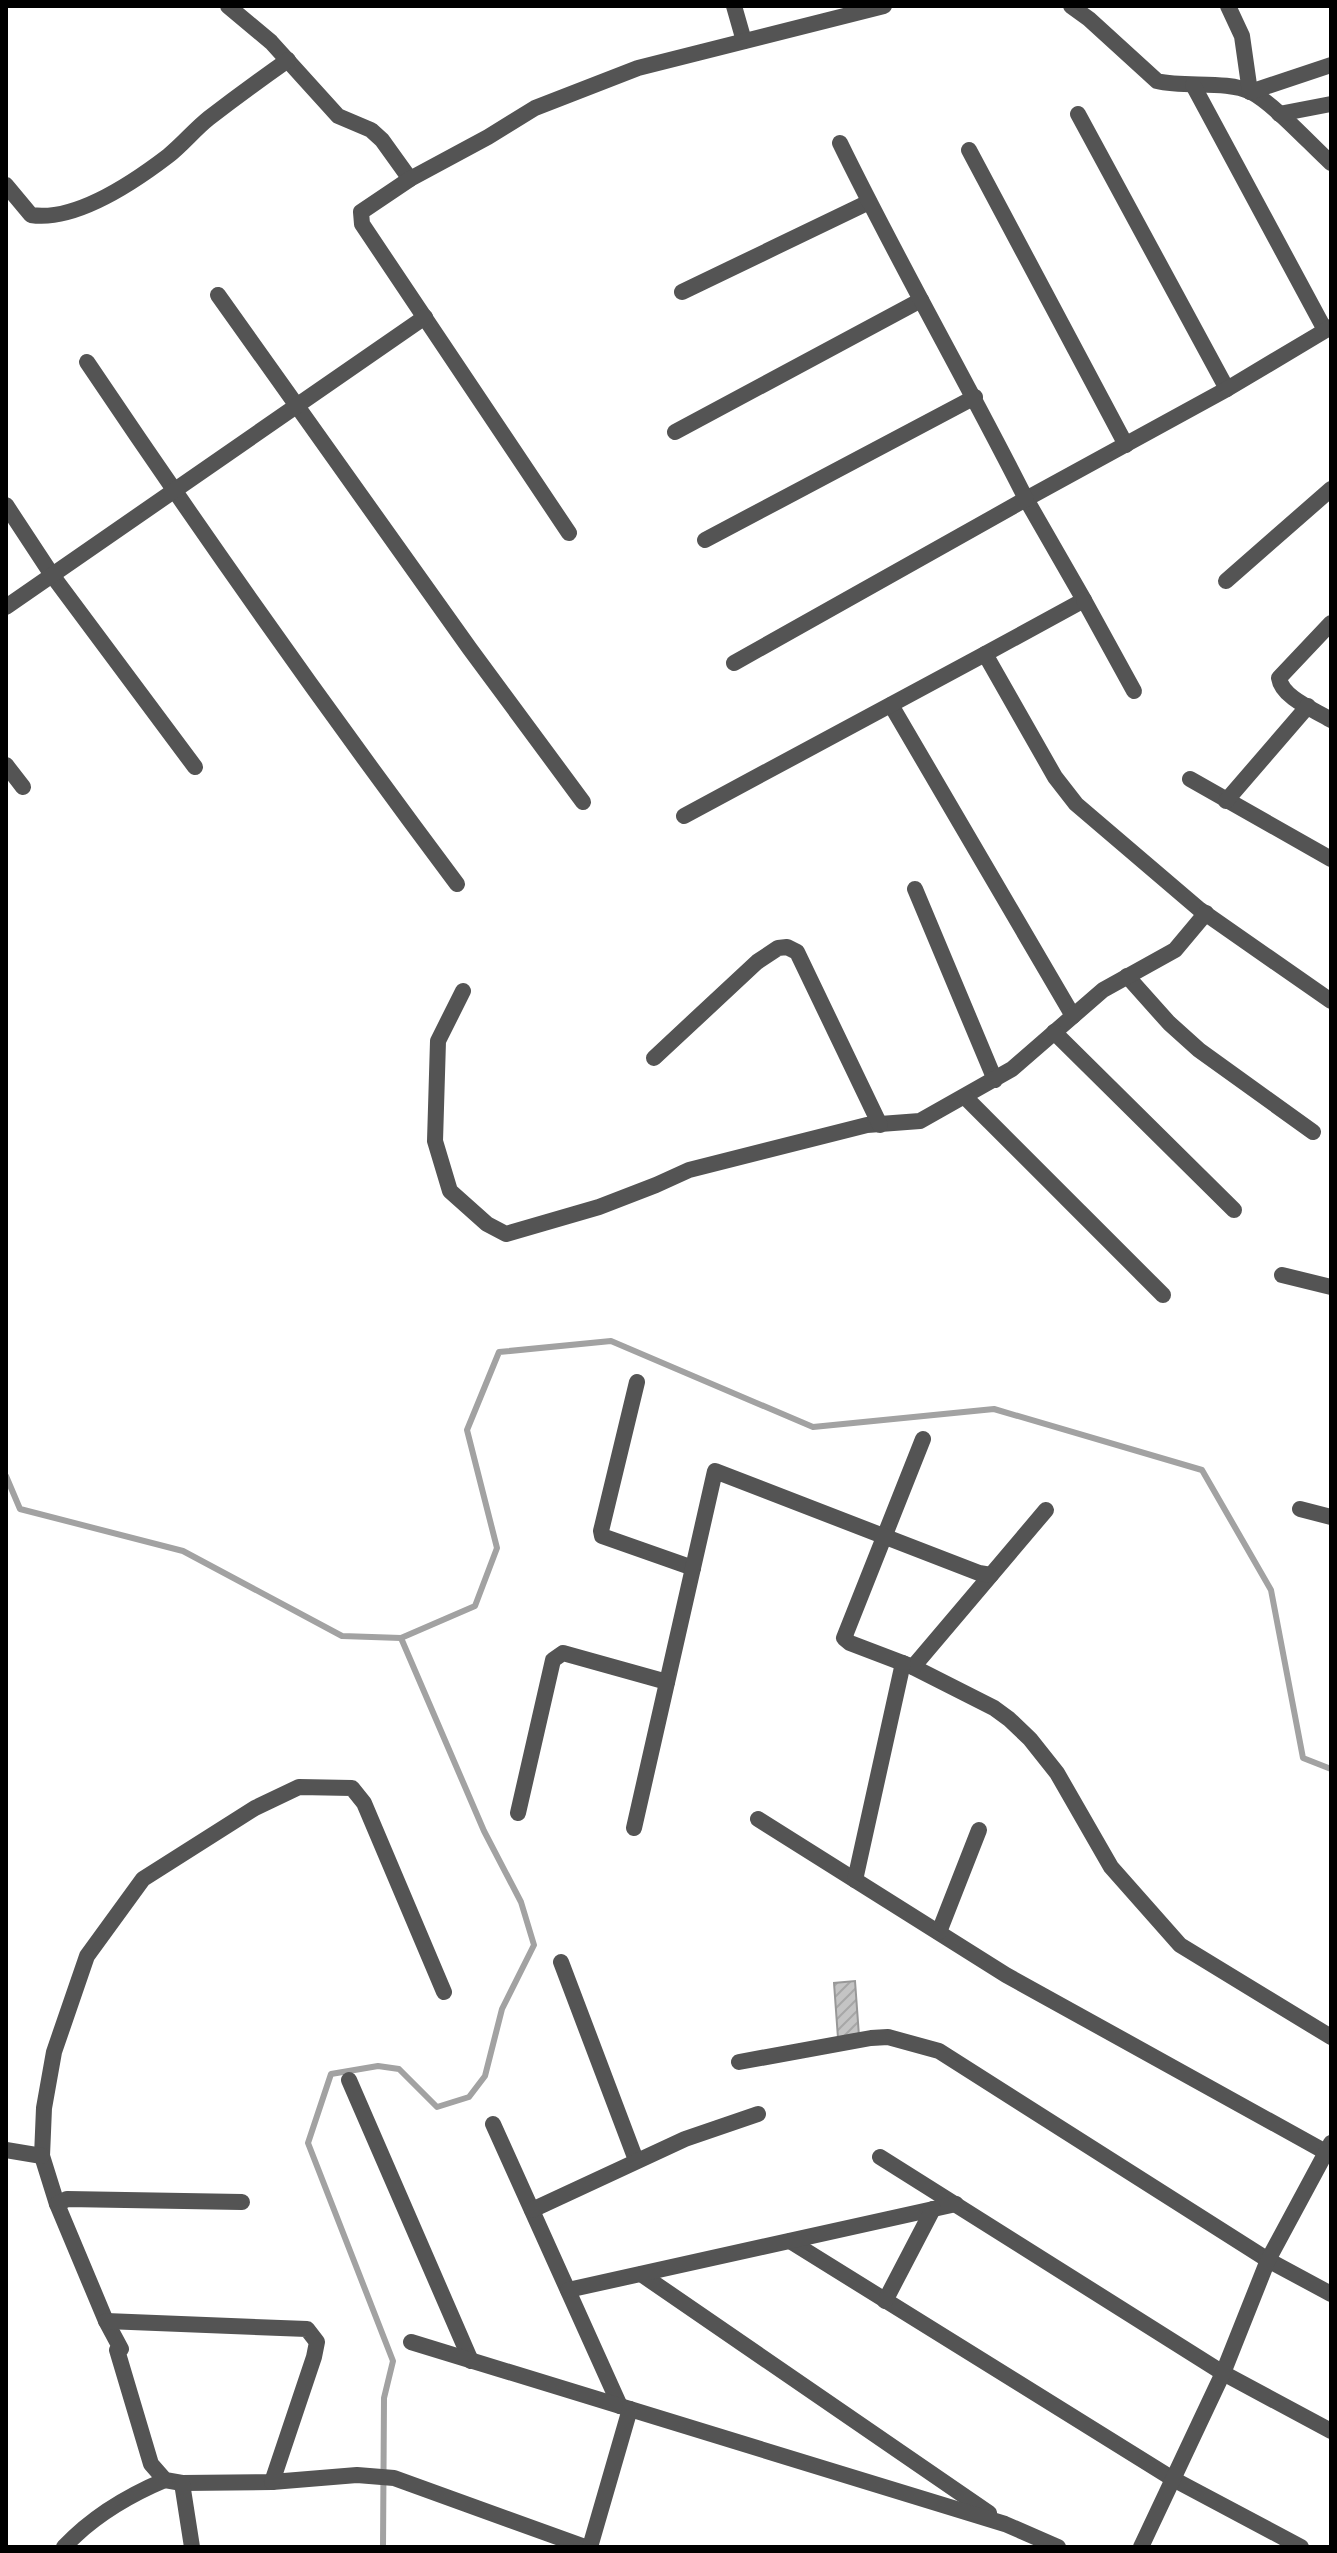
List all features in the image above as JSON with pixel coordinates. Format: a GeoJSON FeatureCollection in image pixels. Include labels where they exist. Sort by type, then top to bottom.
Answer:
{"type":"FeatureCollection","features":[{"type":"Feature","properties":{"kind":"street"},"geometry":{"type":"LineString","coordinates":[[228,6],[288,60],[338,116],[371,130],[382,140],[410,179]]}},
{"type":"Feature","properties":{"kind":"street"},"geometry":{"type":"LineString","coordinates":[[734,6],[744,41]]}},
{"type":"Feature","properties":{"kind":"street"},"geometry":{"type":"LineString","coordinates":[[569,533],[362,224],[361,212],[410,179],[535,108],[638,68],[884,6]]}},
{"type":"Feature","properties":{"kind":"street"},"geometry":{"type":"LineString","coordinates":[[1071,6],[1157,81],[1212,85],[1250,92],[1279,114],[1331,163]]}},
{"type":"Feature","properties":{"kind":"street"},"geometry":{"type":"LineString","coordinates":[[1228,6],[1242,36],[1250,92]]}},
{"type":"Feature","properties":{"kind":"street"},"geometry":{"type":"LineString","coordinates":[[6,185],[31,215],[46,218],[88,205],[169,155],[206,120],[288,60]]}},
{"type":"Feature","properties":{"kind":"street"},"geometry":{"type":"LineString","coordinates":[[1250,92],[1331,65]]}},
{"type":"Feature","properties":{"kind":"street"},"geometry":{"type":"LineString","coordinates":[[734,663],[1227,389],[1328,328],[1193,85]]}},
{"type":"Feature","properties":{"kind":"street"},"geometry":{"type":"LineString","coordinates":[[1279,114],[1331,104]]}},
{"type":"Feature","properties":{"kind":"street"},"geometry":{"type":"LineString","coordinates":[[1078,114],[1227,389]]}},
{"type":"Feature","properties":{"kind":"street"},"geometry":{"type":"LineString","coordinates":[[840,143],[1026,499],[1134,691]]}},
{"type":"Feature","properties":{"kind":"street"},"geometry":{"type":"LineString","coordinates":[[969,150],[1126,445]]}},
{"type":"Feature","properties":{"kind":"street"},"geometry":{"type":"LineString","coordinates":[[682,292],[869,202]]}},
{"type":"Feature","properties":{"kind":"street"},"geometry":{"type":"LineString","coordinates":[[218,295],[583,802]]}},
{"type":"Feature","properties":{"kind":"street"},"geometry":{"type":"LineString","coordinates":[[675,432],[921,300]]}},
{"type":"Feature","properties":{"kind":"street"},"geometry":{"type":"LineString","coordinates":[[6,607],[425,317]]}},
{"type":"Feature","properties":{"kind":"street"},"geometry":{"type":"LineString","coordinates":[[87,362],[174,491],[386,790],[457,884]]}},
{"type":"Feature","properties":{"kind":"street"},"geometry":{"type":"LineString","coordinates":[[705,540],[975,397]]}},
{"type":"Feature","properties":{"kind":"street"},"geometry":{"type":"LineString","coordinates":[[1226,581],[1331,489]]}},
{"type":"Feature","properties":{"kind":"street"},"geometry":{"type":"LineString","coordinates":[[6,505],[52,575],[195,767]]}},
{"type":"Feature","properties":{"kind":"street"},"geometry":{"type":"LineString","coordinates":[[684,816],[1084,600]]}},
{"type":"Feature","properties":{"kind":"street"},"geometry":{"type":"LineString","coordinates":[[1331,623],[1279,678],[1280,685],[1288,693],[1331,720]]}},
{"type":"Feature","properties":{"kind":"street"},"geometry":{"type":"LineString","coordinates":[[985,654],[1055,777],[1076,804],[1206,913],[1331,1001]]}},
{"type":"Feature","properties":{"kind":"street"},"geometry":{"type":"LineString","coordinates":[[891,705],[1073,1016]]}},
{"type":"Feature","properties":{"kind":"street"},"geometry":{"type":"LineString","coordinates":[[1226,801],[1308,706]]}},
{"type":"Feature","properties":{"kind":"street"},"geometry":{"type":"LineString","coordinates":[[6,765],[23,787]]}},
{"type":"Feature","properties":{"kind":"street"},"geometry":{"type":"LineString","coordinates":[[1190,779],[1331,859]]}},
{"type":"Feature","properties":{"kind":"street"},"geometry":{"type":"LineString","coordinates":[[915,889],[995,1080]]}},
{"type":"Feature","properties":{"kind":"street"},"geometry":{"type":"LineString","coordinates":[[463,991],[438,1041],[435,1141],[450,1191],[487,1224],[506,1234],[611,1203],[689,1170],[846,1130],[920,1121],[1012,1069],[1103,990],[1175,950],[1206,913]]}},
{"type":"Feature","properties":{"kind":"street"},"geometry":{"type":"LineString","coordinates":[[654,1058],[757,962],[778,948],[787,947],[797,952],[880,1125]]}},
{"type":"Feature","properties":{"kind":"street"},"geometry":{"type":"LineString","coordinates":[[1127,976],[1169,1023],[1199,1050],[1313,1132]]}},
{"type":"Feature","properties":{"kind":"street"},"geometry":{"type":"LineString","coordinates":[[1054,1032],[1234,1210]]}},
{"type":"Feature","properties":{"kind":"street"},"geometry":{"type":"LineString","coordinates":[[965,1097],[1163,1295]]}},
{"type":"Feature","properties":{"kind":"street"},"geometry":{"type":"LineString","coordinates":[[1282,1275],[1331,1287]]}},
{"type":"Feature","properties":{"kind":"street"},"geometry":{"type":"LineString","coordinates":[[637,1382],[602,1536],[693,1568]]}},
{"type":"Feature","properties":{"kind":"street"},"geometry":{"type":"LineString","coordinates":[[923,1439],[844,1638],[908,1665],[994,1708],[1030,1739],[1057,1773],[1111,1867],[1180,1945],[1331,2037]]}},
{"type":"Feature","properties":{"kind":"street"},"geometry":{"type":"LineString","coordinates":[[634,1828],[715,1471],[991,1575]]}},
{"type":"Feature","properties":{"kind":"street"},"geometry":{"type":"LineString","coordinates":[[1300,1509],[1331,1517]]}},
{"type":"Feature","properties":{"kind":"street"},"geometry":{"type":"LineString","coordinates":[[855,1880],[908,1665],[1046,1510]]}},
{"type":"Feature","properties":{"kind":"street"},"geometry":{"type":"LineString","coordinates":[[518,1813],[553,1660],[563,1653],[667,1682]]}},
{"type":"Feature","properties":{"kind":"street"},"geometry":{"type":"LineString","coordinates":[[192,2547],[174,2482],[151,2464],[117,2350],[121,2349],[106,2321],[57,2204],[42,2156],[44,2108],[54,2052],[87,1956],[143,1879],[255,1808],[299,1787],[352,1788],[364,1803],[444,1992]]}},
{"type":"Feature","properties":{"kind":"street"},"geometry":{"type":"LineString","coordinates":[[758,1819],[1006,1975],[1329,2150],[1268,2260],[1223,2373],[1141,2547]]}},
{"type":"Feature","properties":{"kind":"street"},"geometry":{"type":"LineString","coordinates":[[939,1932],[979,1830]]}},
{"type":"Feature","properties":{"kind":"street"},"geometry":{"type":"LineString","coordinates":[[561,1962],[636,2160]]}},
{"type":"Feature","properties":{"kind":"street"},"geometry":{"type":"LineString","coordinates":[[739,2062],[888,2037],[939,2051],[1268,2260],[1331,2294]]}},
{"type":"Feature","properties":{"kind":"street"},"geometry":{"type":"LineString","coordinates":[[349,2080],[471,2361]]}},
{"type":"Feature","properties":{"kind":"street"},"geometry":{"type":"LineString","coordinates":[[532,2210],[685,2139],[758,2114]]}},
{"type":"Feature","properties":{"kind":"street"},"geometry":{"type":"LineString","coordinates":[[64,2547],[81,2529],[132,2494],[174,2482],[272,2482],[362,2476],[394,2478],[555,2543],[587,2547],[625,2408],[493,2124]]}},
{"type":"Feature","properties":{"kind":"street"},"geometry":{"type":"LineString","coordinates":[[6,2150],[42,2156]]}},
{"type":"Feature","properties":{"kind":"street"},"geometry":{"type":"LineString","coordinates":[[880,2157],[1223,2373],[1331,2431]]}},
{"type":"Feature","properties":{"kind":"street"},"geometry":{"type":"LineString","coordinates":[[57,2204],[67,2199],[242,2202]]}},
{"type":"Feature","properties":{"kind":"street"},"geometry":{"type":"LineString","coordinates":[[568,2290],[956,2204]]}},
{"type":"Feature","properties":{"kind":"street"},"geometry":{"type":"LineString","coordinates":[[885,2301],[933,2209]]}},
{"type":"Feature","properties":{"kind":"street"},"geometry":{"type":"LineString","coordinates":[[790,2241],[1173,2479],[1301,2547]]}},
{"type":"Feature","properties":{"kind":"street"},"geometry":{"type":"LineString","coordinates":[[641,2274],[1005,2524]]}},
{"type":"Feature","properties":{"kind":"street"},"geometry":{"type":"LineString","coordinates":[[106,2321],[307,2329],[317,2342],[314,2357],[272,2482]]}},
{"type":"Feature","properties":{"kind":"street"},"geometry":{"type":"LineString","coordinates":[[411,2342],[1005,2524],[1058,2547]]}},
{"type":"Feature","properties":{"kind":"building"},"geometry":{"type":"Polygon","coordinates":[[[855,1981],[859,2036],[838,2038],[834,1983],[855,1981]]]}},
{"type":"Feature","properties":{"kind":"waterway"},"geometry":{"type":"LineString","coordinates":[[6,1476],[20,1509],[183,1551],[342,1636],[401,1638],[475,1606],[497,1548],[467,1430],[499,1352],[611,1341],[813,1427],[994,1409],[1202,1470],[1271,1590],[1303,1758],[1331,1769]]}},
{"type":"Feature","properties":{"kind":"waterway"},"geometry":{"type":"LineString","coordinates":[[383,2547],[384,2398],[393,2361],[308,2143],[331,2074],[378,2066],[399,2069],[437,2107],[469,2097],[485,2076],[502,2009],[534,1945],[521,1902],[484,1831],[401,1638]]}}]}
